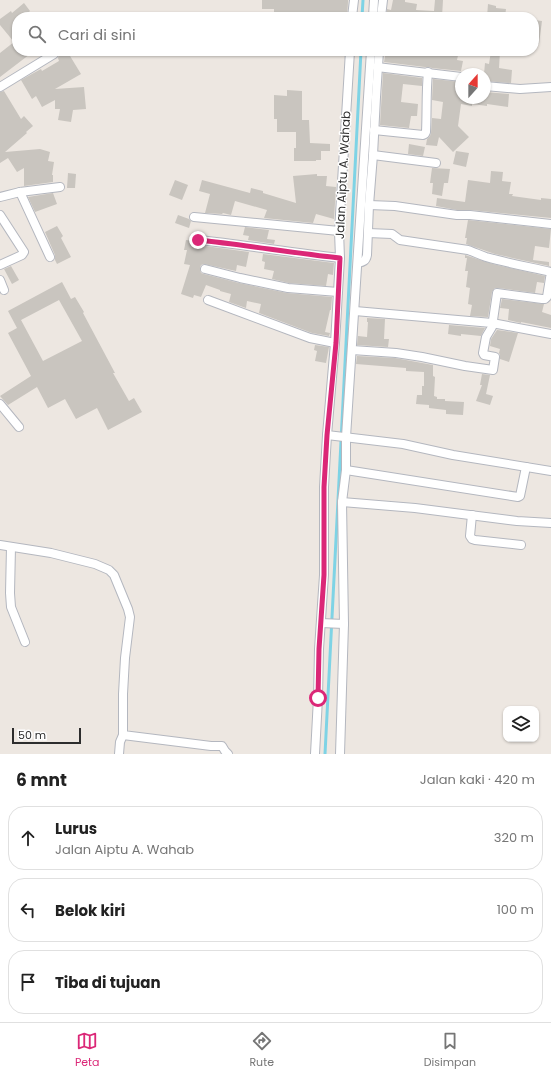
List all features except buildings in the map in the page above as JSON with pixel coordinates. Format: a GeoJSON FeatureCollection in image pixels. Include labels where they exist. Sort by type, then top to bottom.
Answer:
{"type":"FeatureCollection","features":[{"type":"Feature","properties":{"kind":"street"},"geometry":{"type":"LineString","coordinates":[[353,12],[354,0]]}},
{"type":"Feature","properties":{"kind":"street"},"geometry":{"type":"LineString","coordinates":[[373,12],[374,0]]}},
{"type":"Feature","properties":{"kind":"street"},"geometry":{"type":"LineString","coordinates":[[382,12],[383,0]]}},
{"type":"Feature","properties":{"kind":"street"},"geometry":{"type":"LineString","coordinates":[[0,87],[51,56]]}},
{"type":"Feature","properties":{"kind":"street","name":"Jalan Aiptu A. Wahab"},"geometry":{"type":"LineString","coordinates":[[315,754],[319,649],[322,623],[324,575],[324,487],[336,343],[340,258],[339,231],[350,56]]}},
{"type":"Feature","properties":{"kind":"street"},"geometry":{"type":"LineString","coordinates":[[340,754],[342,502],[346,470],[345,437],[355,311],[371,56]]}},
{"type":"Feature","properties":{"kind":"street"},"geometry":{"type":"LineString","coordinates":[[358,263],[364,261],[366,258],[378,56]]}},
{"type":"Feature","properties":{"kind":"street"},"geometry":{"type":"LineString","coordinates":[[377,67],[455,76]]}},
{"type":"Feature","properties":{"kind":"street"},"geometry":{"type":"LineString","coordinates":[[374,130],[425,134],[428,72]]}},
{"type":"Feature","properties":{"kind":"street"},"geometry":{"type":"LineString","coordinates":[[491,87],[520,89],[551,87]]}},
{"type":"Feature","properties":{"kind":"street"},"geometry":{"type":"LineString","coordinates":[[373,156],[436,163]]}},
{"type":"Feature","properties":{"kind":"street"},"geometry":{"type":"LineString","coordinates":[[0,197],[20,192],[60,187]]}},
{"type":"Feature","properties":{"kind":"street"},"geometry":{"type":"LineString","coordinates":[[20,192],[50,257]]}},
{"type":"Feature","properties":{"kind":"street"},"geometry":{"type":"LineString","coordinates":[[369,205],[396,206],[457,215],[551,224]]}},
{"type":"Feature","properties":{"kind":"street"},"geometry":{"type":"LineString","coordinates":[[0,215],[24,252],[22,255],[0,265]]}},
{"type":"Feature","properties":{"kind":"street"},"geometry":{"type":"LineString","coordinates":[[194,217],[339,231]]}},
{"type":"Feature","properties":{"kind":"street"},"geometry":{"type":"LineString","coordinates":[[352,350],[407,355],[493,370],[495,357],[484,355],[483,353],[486,337],[491,329],[496,292],[545,299],[547,297],[551,271],[494,260],[474,251],[400,240],[392,234],[368,233]]}},
{"type":"Feature","properties":{"kind":"street"},"geometry":{"type":"LineString","coordinates":[[198,240],[340,258]]}},
{"type":"Feature","properties":{"kind":"street"},"geometry":{"type":"LineString","coordinates":[[205,269],[288,288],[338,292]]}},
{"type":"Feature","properties":{"kind":"street"},"geometry":{"type":"LineString","coordinates":[[0,280],[4,290]]}},
{"type":"Feature","properties":{"kind":"street"},"geometry":{"type":"LineString","coordinates":[[208,300],[304,336],[336,343]]}},
{"type":"Feature","properties":{"kind":"street"},"geometry":{"type":"LineString","coordinates":[[355,311],[492,323],[551,334]]}},
{"type":"Feature","properties":{"kind":"street"},"geometry":{"type":"LineString","coordinates":[[0,404],[19,427]]}},
{"type":"Feature","properties":{"kind":"street"},"geometry":{"type":"LineString","coordinates":[[328,435],[403,444],[453,455],[551,471]]}},
{"type":"Feature","properties":{"kind":"street"},"geometry":{"type":"LineString","coordinates":[[346,470],[518,497],[520,496],[526,467]]}},
{"type":"Feature","properties":{"kind":"street"},"geometry":{"type":"LineString","coordinates":[[342,502],[415,508],[517,521],[551,523]]}},
{"type":"Feature","properties":{"kind":"street"},"geometry":{"type":"LineString","coordinates":[[472,515],[470,536],[472,539],[521,545]]}},
{"type":"Feature","properties":{"kind":"street"},"geometry":{"type":"LineString","coordinates":[[0,545],[32,549],[95,564],[109,570],[114,575],[128,608],[130,618],[125,658],[123,735],[120,742],[119,754]]}},
{"type":"Feature","properties":{"kind":"street"},"geometry":{"type":"LineString","coordinates":[[11,547],[11,607],[25,642]]}},
{"type":"Feature","properties":{"kind":"street"},"geometry":{"type":"LineString","coordinates":[[322,623],[342,624]]}},
{"type":"Feature","properties":{"kind":"street"},"geometry":{"type":"LineString","coordinates":[[123,735],[211,746],[222,746],[228,754]]}},
{"type":"Feature","properties":{"kind":"waterway"},"geometry":{"type":"LineString","coordinates":[[362,12],[363,0]]}},
{"type":"Feature","properties":{"kind":"waterway"},"geometry":{"type":"LineString","coordinates":[[325,754],[361,56]]}},
{"type":"Feature","properties":{"kind":"route"},"geometry":{"type":"LineString","coordinates":[[198,240],[340,258],[336,343],[327,435],[324,487],[324,575],[319,649],[318,698]]}}]}
